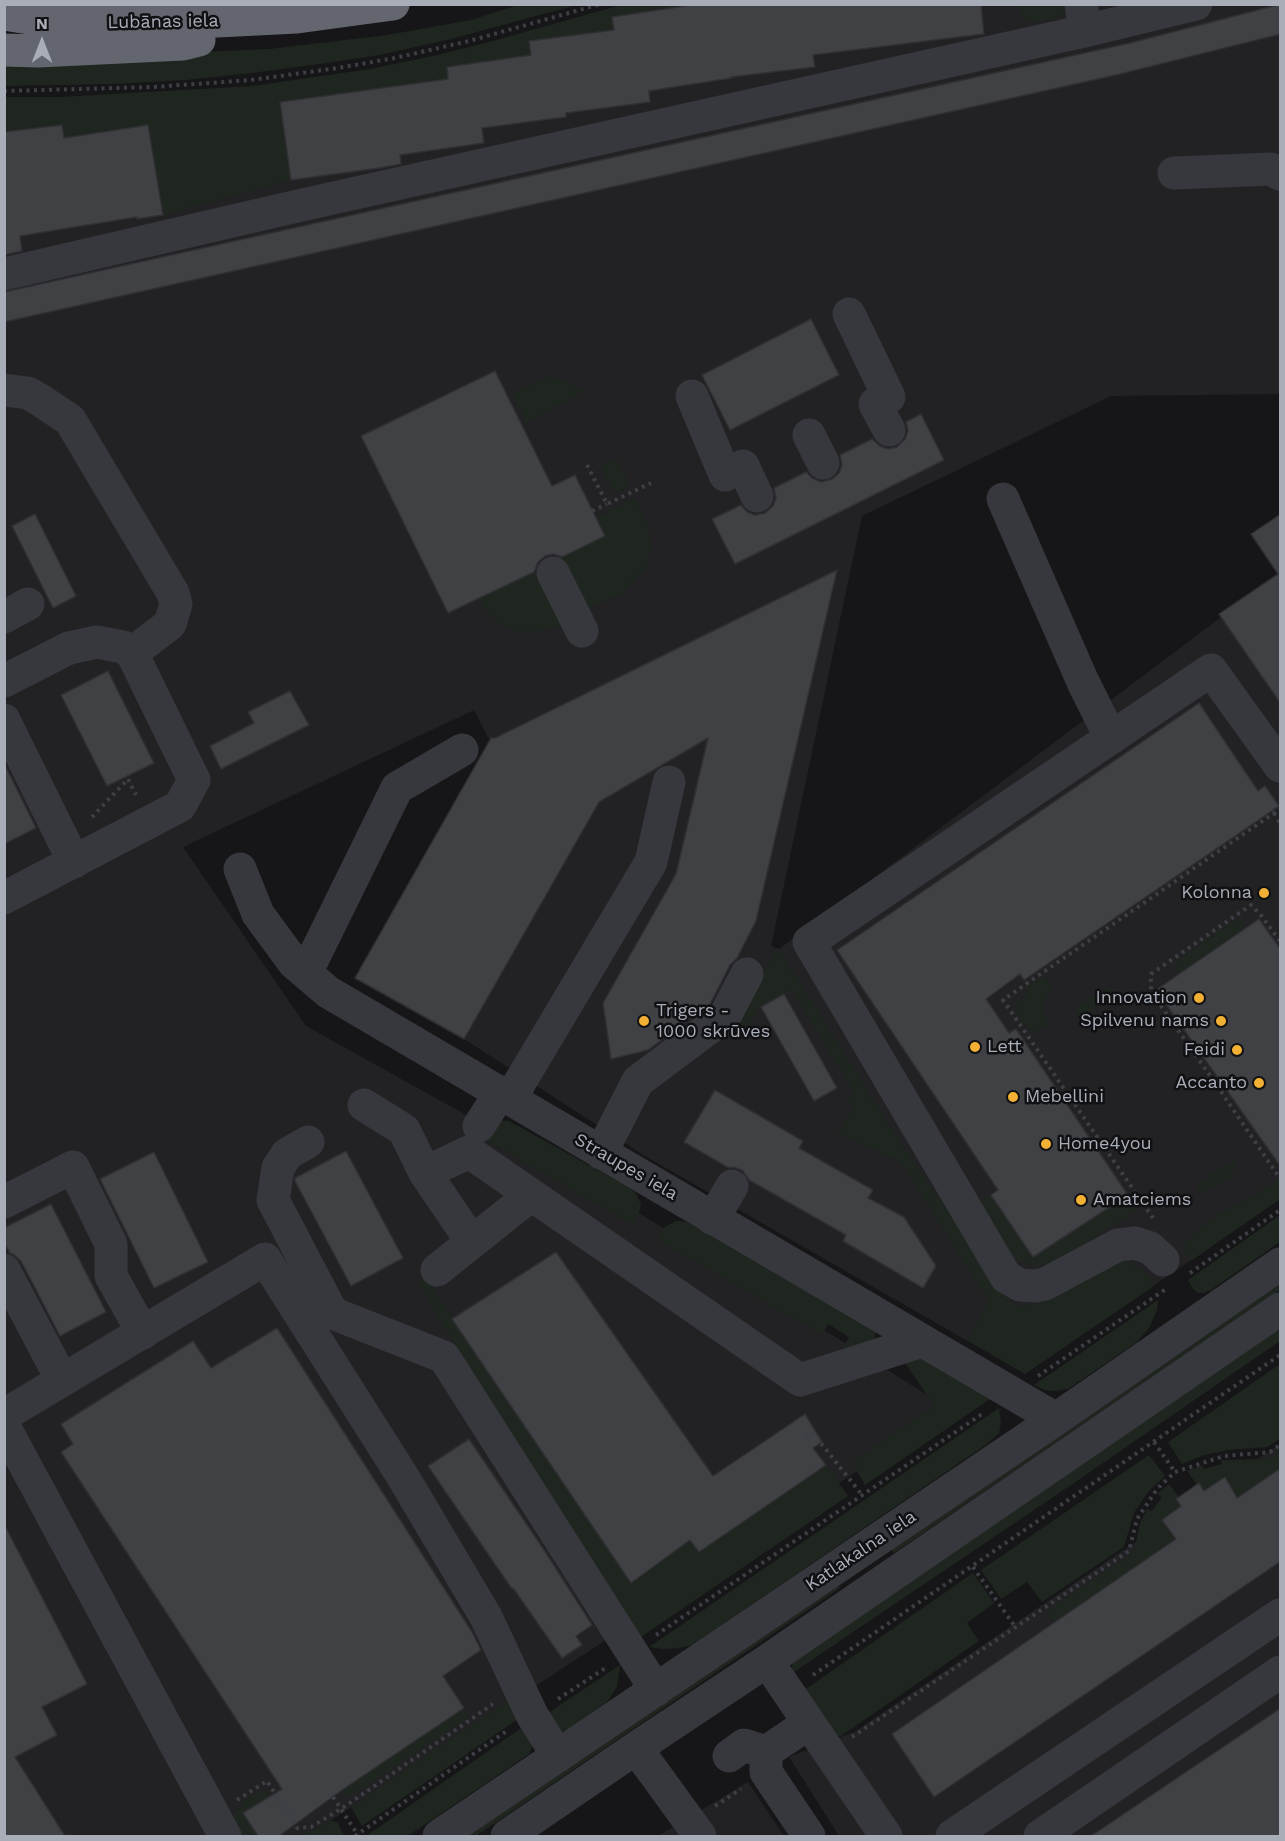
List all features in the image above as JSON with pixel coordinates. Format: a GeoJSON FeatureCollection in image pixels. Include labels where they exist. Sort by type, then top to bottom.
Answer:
{"type":"FeatureCollection","features":[{"type":"Feature","properties":{"kind":"highway","name":"Lubānas iela"},"geometry":{"type":"LineString","coordinates":[[4,14],[91,22],[197,22],[297,17],[393,4]]}},
{"type":"Feature","properties":{"kind":"highway"},"geometry":{"type":"LineString","coordinates":[[4,50],[38,51],[183,44],[297,17]]}},
{"type":"Feature","properties":{"kind":"street"},"geometry":{"type":"LineString","coordinates":[[4,274],[1083,18],[1196,4]]}},
{"type":"Feature","properties":{"kind":"street"},"geometry":{"type":"LineString","coordinates":[[1174,173],[1271,169],[1281,174]]}},
{"type":"Feature","properties":{"kind":"street"},"geometry":{"type":"LineString","coordinates":[[849,315],[884,410]]}},
{"type":"Feature","properties":{"kind":"street"},"geometry":{"type":"LineString","coordinates":[[4,390],[28,393],[70,420],[173,593],[176,604],[170,624],[132,653]]}},
{"type":"Feature","properties":{"kind":"street"},"geometry":{"type":"LineString","coordinates":[[692,396],[734,471],[757,496]]}},
{"type":"Feature","properties":{"kind":"street"},"geometry":{"type":"LineString","coordinates":[[1003,499],[1083,682],[1111,738]]}},
{"type":"Feature","properties":{"kind":"street"},"geometry":{"type":"LineString","coordinates":[[553,573],[582,631]]}},
{"type":"Feature","properties":{"kind":"street"},"geometry":{"type":"LineString","coordinates":[[4,681],[69,648],[97,642],[123,647],[132,653],[194,780],[180,806],[4,898]]}},
{"type":"Feature","properties":{"kind":"street"},"geometry":{"type":"LineString","coordinates":[[1179,1272],[1150,1248],[1135,1243],[1118,1245],[1045,1284],[1020,1285],[1006,1277],[809,942],[1211,669],[1281,766]]}},
{"type":"Feature","properties":{"kind":"street"},"geometry":{"type":"LineString","coordinates":[[4,720],[74,862]]}},
{"type":"Feature","properties":{"kind":"street"},"geometry":{"type":"LineString","coordinates":[[306,974],[397,788],[462,750]]}},
{"type":"Feature","properties":{"kind":"street"},"geometry":{"type":"LineString","coordinates":[[479,1126],[505,1096],[651,862],[669,782]]}},
{"type":"Feature","properties":{"kind":"street","name":"Straupes iela"},"geometry":{"type":"LineString","coordinates":[[240,869],[258,914],[294,963],[328,992],[1056,1419]]}},
{"type":"Feature","properties":{"kind":"street"},"geometry":{"type":"LineString","coordinates":[[601,1153],[638,1081],[725,1016],[747,974]]}},
{"type":"Feature","properties":{"kind":"street"},"geometry":{"type":"LineString","coordinates":[[364,1105],[404,1130],[426,1173],[472,1242]]}},
{"type":"Feature","properties":{"kind":"street"},"geometry":{"type":"LineString","coordinates":[[308,1142],[287,1154],[278,1168],[273,1200],[332,1313],[444,1357],[656,1690]]}},
{"type":"Feature","properties":{"kind":"street"},"geometry":{"type":"LineString","coordinates":[[426,1173],[469,1152],[800,1380],[922,1341]]}},
{"type":"Feature","properties":{"kind":"street"},"geometry":{"type":"LineString","coordinates":[[4,1202],[73,1167],[111,1244],[111,1276],[143,1333]]}},
{"type":"Feature","properties":{"kind":"street"},"geometry":{"type":"LineString","coordinates":[[713,1219],[732,1186]]}},
{"type":"Feature","properties":{"kind":"street"},"geometry":{"type":"LineString","coordinates":[[437,1270],[531,1195]]}},
{"type":"Feature","properties":{"kind":"street"},"geometry":{"type":"LineString","coordinates":[[4,1415],[266,1259],[403,1477],[486,1617],[526,1701],[558,1756]]}},
{"type":"Feature","properties":{"kind":"street","name":"Katlakalna iela"},"geometry":{"type":"LineString","coordinates":[[440,1836],[1281,1264]]}},
{"type":"Feature","properties":{"kind":"street"},"geometry":{"type":"LineString","coordinates":[[4,1270],[62,1380]]}},
{"type":"Feature","properties":{"kind":"street","name":"Katlakalna iela"},"geometry":{"type":"LineString","coordinates":[[507,1836],[1281,1309]]}},
{"type":"Feature","properties":{"kind":"street"},"geometry":{"type":"LineString","coordinates":[[4,1426],[220,1825]]}},
{"type":"Feature","properties":{"kind":"street"},"geometry":{"type":"LineString","coordinates":[[859,1552],[880,1583]]}},
{"type":"Feature","properties":{"kind":"street"},"geometry":{"type":"LineString","coordinates":[[952,1836],[1281,1615]]}},
{"type":"Feature","properties":{"kind":"street"},"geometry":{"type":"LineString","coordinates":[[767,1661],[886,1836]]}},
{"type":"Feature","properties":{"kind":"street"},"geometry":{"type":"LineString","coordinates":[[1040,1836],[1281,1672]]}},
{"type":"Feature","properties":{"kind":"street"},"geometry":{"type":"LineString","coordinates":[[766,1762],[808,1723]]}},
{"type":"Feature","properties":{"kind":"street"},"geometry":{"type":"LineString","coordinates":[[1118,1724],[1147,1764]]}},
{"type":"Feature","properties":{"kind":"street"},"geometry":{"type":"LineString","coordinates":[[729,1756],[744,1746],[766,1762],[809,1836]]}},
{"type":"Feature","properties":{"kind":"street"},"geometry":{"type":"LineString","coordinates":[[636,1748],[695,1830]]}},
{"type":"Feature","properties":{"kind":"path"},"geometry":{"type":"LineString","coordinates":[[4,91],[153,87],[251,80],[338,68],[469,41],[601,4]]}},
{"type":"Feature","properties":{"kind":"path"},"geometry":{"type":"LineString","coordinates":[[587,465],[607,504]]}},
{"type":"Feature","properties":{"kind":"path"},"geometry":{"type":"LineString","coordinates":[[592,511],[651,483]]}},
{"type":"Feature","properties":{"kind":"path"},"geometry":{"type":"LineString","coordinates":[[1157,1224],[1003,1000],[1281,809]]}},
{"type":"Feature","properties":{"kind":"path"},"geometry":{"type":"LineString","coordinates":[[1274,813],[1281,823]]}},
{"type":"Feature","properties":{"kind":"path"},"geometry":{"type":"LineString","coordinates":[[1281,941],[1251,905],[1150,974],[1151,992],[1279,1177],[1281,1176]]}},
{"type":"Feature","properties":{"kind":"path"},"geometry":{"type":"LineString","coordinates":[[220,1825],[267,1781],[297,1828],[311,1827],[526,1701],[633,1651],[1011,1394],[1179,1272],[1281,1210]]}},
{"type":"Feature","properties":{"kind":"path"},"geometry":{"type":"LineString","coordinates":[[788,1692],[1281,1355]]}},
{"type":"Feature","properties":{"kind":"path"},"geometry":{"type":"LineString","coordinates":[[806,1439],[813,1433],[862,1495]]}},
{"type":"Feature","properties":{"kind":"path"},"geometry":{"type":"LineString","coordinates":[[1154,1442],[1175,1472]]}},
{"type":"Feature","properties":{"kind":"path"},"geometry":{"type":"LineString","coordinates":[[829,1752],[1129,1551],[1137,1519],[1158,1489],[1175,1472],[1224,1456],[1270,1452],[1281,1445]]}},
{"type":"Feature","properties":{"kind":"path"},"geometry":{"type":"LineString","coordinates":[[972,1567],[1016,1628]]}},
{"type":"Feature","properties":{"kind":"path"},"geometry":{"type":"LineString","coordinates":[[333,1797],[356,1836],[505,1731],[526,1701]]}},
{"type":"Feature","properties":{"kind":"path"},"geometry":{"type":"LineString","coordinates":[[695,1830],[766,1762]]}},
{"type":"Feature","properties":{"kind":"shaded area"},"geometry":{"type":"Polygon","coordinates":[[[697,4],[1280,5],[1280,394],[1111,396],[862,516],[771,946],[779,949],[1280,573],[1280,1199],[1025,1374],[645,1156],[464,1039],[355,978],[490,741],[474,710],[183,847],[306,1026],[617,1199],[951,1410],[307,1836],[5,1836],[4,133],[62,125],[64,138],[148,125],[163,215],[280,102],[448,79],[447,67],[531,55],[529,41],[614,30],[612,17],[697,4]]]}},
{"type":"Feature","properties":{"kind":"shaded area"},"geometry":{"type":"Polygon","coordinates":[[[518,5],[577,5],[447,40],[379,55],[327,63],[186,80],[5,86],[5,63],[81,57],[269,49],[387,35],[471,20],[518,5]]]}},
{"type":"Feature","properties":{"kind":"shaded area"},"geometry":{"type":"Polygon","coordinates":[[[621,5],[697,5],[612,18],[614,30],[529,42],[531,55],[447,67],[448,79],[280,103],[291,180],[163,215],[148,126],[64,138],[61,125],[5,133],[4,97],[60,97],[252,86],[370,69],[489,42],[621,5]]]}},
{"type":"Feature","properties":{"kind":"shaded area"},"geometry":{"type":"Polygon","coordinates":[[[1020,5],[1068,5],[1063,14],[1052,19],[1034,22],[1026,21],[1020,11],[1020,5]]]}},
{"type":"Feature","properties":{"kind":"shaded area"},"geometry":{"type":"Polygon","coordinates":[[[547,377],[564,379],[584,391],[527,422],[513,393],[547,377]]]}},
{"type":"Feature","properties":{"kind":"shaded area"},"geometry":{"type":"Polygon","coordinates":[[[616,458],[630,485],[615,493],[601,466],[616,458]]]}},
{"type":"Feature","properties":{"kind":"shaded area"},"geometry":{"type":"Polygon","coordinates":[[[635,498],[649,529],[650,547],[647,566],[622,593],[590,608],[582,609],[556,560],[604,536],[596,518],[635,498]]]}},
{"type":"Feature","properties":{"kind":"shaded area"},"geometry":{"type":"Polygon","coordinates":[[[540,569],[563,620],[555,627],[539,631],[516,632],[496,621],[487,612],[479,599],[540,569]]]}},
{"type":"Feature","properties":{"kind":"shaded area"},"geometry":{"type":"Polygon","coordinates":[[[1238,918],[1245,928],[1180,973],[1174,963],[1238,918]]]}},
{"type":"Feature","properties":{"kind":"shaded area"},"geometry":{"type":"Polygon","coordinates":[[[779,949],[899,1141],[1012,1303],[1024,1307],[1037,1302],[1107,1259],[1126,1261],[1143,1270],[1151,1278],[1154,1286],[1025,1374],[967,1340],[989,1302],[901,1162],[837,1132],[853,1110],[846,1098],[854,1091],[791,990],[761,1007],[739,1035],[732,1039],[723,1035],[779,949]]]}},
{"type":"Feature","properties":{"kind":"shaded area"},"geometry":{"type":"Polygon","coordinates":[[[1044,976],[1053,991],[1042,1002],[1041,1009],[1048,1023],[1032,1034],[1015,1010],[1018,1002],[1028,994],[1025,988],[1044,976]]]}},
{"type":"Feature","properties":{"kind":"shaded area"},"geometry":{"type":"Polygon","coordinates":[[[1109,988],[1112,992],[1111,997],[1082,1016],[1078,1013],[1077,1009],[1081,1004],[1109,988]]]}},
{"type":"Feature","properties":{"kind":"shaded area"},"geometry":{"type":"Polygon","coordinates":[[[501,1121],[509,1121],[630,1188],[641,1204],[639,1213],[631,1224],[486,1140],[501,1121]]]}},
{"type":"Feature","properties":{"kind":"shaded area"},"geometry":{"type":"Polygon","coordinates":[[[1235,1163],[1236,1166],[1230,1177],[1223,1182],[1203,1192],[1197,1189],[1198,1185],[1211,1175],[1235,1163]]]}},
{"type":"Feature","properties":{"kind":"shaded area"},"geometry":{"type":"Polygon","coordinates":[[[1280,1179],[1280,1199],[1191,1261],[1182,1248],[1195,1233],[1212,1219],[1280,1179]]]}},
{"type":"Feature","properties":{"kind":"shaded area"},"geometry":{"type":"Polygon","coordinates":[[[991,1195],[1033,1257],[1128,1195],[1137,1210],[1055,1263],[1040,1266],[1021,1262],[1006,1253],[978,1210],[981,1201],[991,1195]]]}},
{"type":"Feature","properties":{"kind":"shaded area"},"geometry":{"type":"Polygon","coordinates":[[[1280,1215],[1280,1242],[1211,1290],[1198,1293],[1193,1289],[1188,1280],[1280,1215]]]}},
{"type":"Feature","properties":{"kind":"shaded area"},"geometry":{"type":"Polygon","coordinates":[[[676,1221],[687,1222],[875,1328],[873,1344],[846,1351],[844,1347],[849,1337],[828,1324],[822,1335],[657,1239],[663,1228],[676,1221]]]}},
{"type":"Feature","properties":{"kind":"shaded area"},"geometry":{"type":"Polygon","coordinates":[[[426,1276],[452,1319],[631,1582],[690,1540],[699,1552],[826,1465],[848,1496],[635,1641],[417,1281],[426,1276]]]}},
{"type":"Feature","properties":{"kind":"shaded area"},"geometry":{"type":"Polygon","coordinates":[[[1280,1279],[1280,1290],[894,1553],[888,1545],[1280,1279]]]}},
{"type":"Feature","properties":{"kind":"shaded area"},"geometry":{"type":"Polygon","coordinates":[[[1158,1300],[1157,1310],[1149,1328],[1137,1342],[1068,1389],[1045,1390],[1034,1385],[1158,1300]]]}},
{"type":"Feature","properties":{"kind":"shaded area"},"geometry":{"type":"Polygon","coordinates":[[[1280,1319],[1280,1341],[791,1674],[794,1655],[1280,1319]]]}},
{"type":"Feature","properties":{"kind":"shaded area"},"geometry":{"type":"Polygon","coordinates":[[[921,1358],[993,1397],[865,1485],[852,1463],[934,1405],[905,1363],[921,1358]]]}},
{"type":"Feature","properties":{"kind":"shaded area"},"geometry":{"type":"Polygon","coordinates":[[[1280,1364],[1280,1439],[1267,1447],[1229,1450],[1204,1455],[1182,1464],[1168,1442],[1280,1364]]]}},
{"type":"Feature","properties":{"kind":"shaded area"},"geometry":{"type":"Polygon","coordinates":[[[999,1408],[1001,1422],[999,1433],[987,1444],[692,1645],[663,1649],[649,1647],[999,1408]]]}},
{"type":"Feature","properties":{"kind":"shaded area"},"geometry":{"type":"Polygon","coordinates":[[[1280,1444],[1280,1836],[839,1836],[789,1757],[856,1731],[1280,1444]]]}},
{"type":"Feature","properties":{"kind":"shaded area"},"geometry":{"type":"Polygon","coordinates":[[[1280,1452],[1280,1468],[1237,1498],[1225,1478],[1204,1491],[1187,1471],[1202,1465],[1204,1469],[1222,1464],[1221,1460],[1263,1459],[1280,1452]]]}},
{"type":"Feature","properties":{"kind":"shaded area"},"geometry":{"type":"Polygon","coordinates":[[[1149,1455],[1165,1476],[1148,1492],[1134,1513],[1124,1547],[1042,1602],[1027,1582],[1001,1599],[981,1570],[1149,1455]]]}},
{"type":"Feature","properties":{"kind":"shaded area"},"geometry":{"type":"Polygon","coordinates":[[[1169,1484],[1179,1497],[1176,1499],[1181,1506],[1162,1520],[1176,1539],[1054,1622],[1047,1611],[1131,1554],[1135,1547],[1140,1523],[1147,1509],[1152,1511],[1162,1497],[1157,1494],[1169,1484]]]}},
{"type":"Feature","properties":{"kind":"shaded area"},"geometry":{"type":"Polygon","coordinates":[[[973,1573],[994,1603],[967,1623],[979,1641],[841,1736],[834,1736],[800,1693],[973,1573]]]}},
{"type":"Feature","properties":{"kind":"shaded area"},"geometry":{"type":"Polygon","coordinates":[[[834,1580],[840,1588],[476,1836],[460,1836],[834,1580]]]}},
{"type":"Feature","properties":{"kind":"shaded area"},"geometry":{"type":"Polygon","coordinates":[[[620,1665],[617,1687],[608,1701],[566,1731],[557,1731],[542,1717],[620,1665]]]}},
{"type":"Feature","properties":{"kind":"shaded area"},"geometry":{"type":"Polygon","coordinates":[[[510,1699],[521,1717],[362,1826],[351,1807],[510,1699]]]}},
{"type":"Feature","properties":{"kind":"shaded area"},"geometry":{"type":"Polygon","coordinates":[[[464,1708],[469,1717],[348,1798],[342,1790],[464,1708]]]}},
{"type":"Feature","properties":{"kind":"shaded area"},"geometry":{"type":"Polygon","coordinates":[[[527,1724],[533,1745],[529,1754],[408,1836],[366,1836],[527,1724]]]}},
{"type":"Feature","properties":{"kind":"shaded area"},"geometry":{"type":"Polygon","coordinates":[[[748,1782],[784,1836],[658,1836],[748,1782]]]}},
{"type":"Feature","properties":{"kind":"shaded area"},"geometry":{"type":"Polygon","coordinates":[[[266,1789],[285,1822],[282,1827],[251,1836],[237,1836],[231,1822],[235,1813],[249,1796],[266,1789]]]}},
{"type":"Feature","properties":{"kind":"shaded area"},"geometry":{"type":"Polygon","coordinates":[[[329,1820],[338,1823],[344,1836],[296,1836],[313,1831],[329,1820]]]}},
{"type":"Feature","properties":{"kind":"building"},"geometry":{"type":"Polygon","coordinates":[[[698,4],[981,4],[984,34],[813,55],[815,67],[731,77],[649,91],[650,102],[566,113],[566,117],[482,128],[484,143],[400,155],[401,164],[291,180],[280,102],[448,79],[447,67],[531,55],[529,41],[614,30],[612,17],[698,4]]]}},
{"type":"Feature","properties":{"kind":"building"},"geometry":{"type":"Polygon","coordinates":[[[1281,4],[1281,34],[1116,75],[4,322],[4,292],[1130,43],[1281,4]]]}},
{"type":"Feature","properties":{"kind":"building"},"geometry":{"type":"Polygon","coordinates":[[[62,125],[64,138],[148,125],[163,215],[20,236],[22,251],[4,255],[4,132],[62,125]]]}},
{"type":"Feature","properties":{"kind":"building"},"geometry":{"type":"Polygon","coordinates":[[[811,319],[839,375],[730,430],[702,375],[811,319]]]}},
{"type":"Feature","properties":{"kind":"building"},"geometry":{"type":"Polygon","coordinates":[[[495,371],[552,486],[575,475],[605,536],[562,557],[554,554],[545,556],[538,562],[534,572],[448,613],[361,436],[495,371]]]}},
{"type":"Feature","properties":{"kind":"building"},"geometry":{"type":"Polygon","coordinates":[[[921,414],[944,460],[735,564],[712,519],[741,505],[747,512],[755,515],[765,513],[773,506],[776,498],[774,488],[806,472],[821,482],[832,479],[839,473],[842,465],[840,455],[872,439],[888,449],[897,447],[905,439],[908,431],[906,422],[921,414]]]}},
{"type":"Feature","properties":{"kind":"building"},"geometry":{"type":"Polygon","coordinates":[[[35,514],[76,596],[53,608],[12,526],[35,514]]]}},
{"type":"Feature","properties":{"kind":"building"},"geometry":{"type":"Polygon","coordinates":[[[1281,514],[1281,704],[1219,614],[1278,574],[1251,534],[1281,514]]]}},
{"type":"Feature","properties":{"kind":"building"},"geometry":{"type":"Polygon","coordinates":[[[837,570],[756,921],[710,1004],[648,1050],[611,1059],[603,1003],[676,874],[708,738],[599,802],[464,1039],[355,978],[491,738],[837,570]]]}},
{"type":"Feature","properties":{"kind":"building"},"geometry":{"type":"Polygon","coordinates":[[[108,671],[154,763],[107,786],[61,695],[108,671]]]}},
{"type":"Feature","properties":{"kind":"building"},"geometry":{"type":"Polygon","coordinates":[[[290,691],[309,725],[221,769],[210,746],[254,723],[248,712],[290,691]]]}},
{"type":"Feature","properties":{"kind":"building"},"geometry":{"type":"Polygon","coordinates":[[[1199,703],[1258,791],[1265,786],[1279,806],[1024,980],[1020,974],[986,999],[1009,1033],[1016,1029],[1128,1195],[1033,1257],[991,1195],[998,1190],[837,950],[1199,703]]]}},
{"type":"Feature","properties":{"kind":"building"},"geometry":{"type":"Polygon","coordinates":[[[4,763],[36,828],[4,844],[4,763]]]}},
{"type":"Feature","properties":{"kind":"building"},"geometry":{"type":"Polygon","coordinates":[[[1259,919],[1281,950],[1281,1167],[1156,990],[1259,919]]]}},
{"type":"Feature","properties":{"kind":"building"},"geometry":{"type":"Polygon","coordinates":[[[784,994],[837,1088],[814,1101],[761,1007],[784,994]]]}},
{"type":"Feature","properties":{"kind":"building"},"geometry":{"type":"Polygon","coordinates":[[[715,1090],[803,1141],[799,1148],[873,1190],[868,1198],[904,1217],[936,1266],[923,1288],[843,1241],[846,1235],[749,1180],[742,1170],[729,1168],[684,1142],[715,1090]]]}},
{"type":"Feature","properties":{"kind":"building"},"geometry":{"type":"Polygon","coordinates":[[[346,1151],[403,1258],[351,1286],[295,1181],[295,1178],[346,1151]]]}},
{"type":"Feature","properties":{"kind":"building"},"geometry":{"type":"Polygon","coordinates":[[[154,1152],[208,1262],[154,1288],[100,1179],[154,1152]]]}},
{"type":"Feature","properties":{"kind":"building"},"geometry":{"type":"Polygon","coordinates":[[[51,1204],[106,1312],[60,1336],[21,1261],[10,1253],[4,1243],[4,1228],[51,1204]]]}},
{"type":"Feature","properties":{"kind":"building"},"geometry":{"type":"Polygon","coordinates":[[[556,1252],[713,1476],[805,1414],[822,1442],[813,1448],[826,1465],[699,1552],[690,1540],[631,1583],[452,1319],[556,1252]]]}},
{"type":"Feature","properties":{"kind":"building"},"geometry":{"type":"Polygon","coordinates":[[[277,1328],[472,1632],[481,1650],[443,1676],[464,1708],[342,1790],[279,1836],[258,1836],[243,1813],[282,1789],[61,1452],[73,1444],[61,1424],[193,1341],[211,1368],[277,1328]]]}},
{"type":"Feature","properties":{"kind":"building"},"geometry":{"type":"Polygon","coordinates":[[[469,1439],[592,1625],[576,1636],[582,1645],[562,1658],[428,1466],[469,1439]]]}},
{"type":"Feature","properties":{"kind":"building"},"geometry":{"type":"Polygon","coordinates":[[[1281,1468],[1281,1561],[934,1797],[892,1734],[1176,1539],[1162,1520],[1181,1506],[1176,1499],[1199,1483],[1204,1491],[1225,1477],[1237,1498],[1281,1468]]]}},
{"type":"Feature","properties":{"kind":"building"},"geometry":{"type":"Polygon","coordinates":[[[4,1524],[87,1684],[42,1707],[57,1735],[15,1757],[65,1836],[4,1836],[4,1524]]]}},
{"type":"Feature","properties":{"kind":"building"},"geometry":{"type":"Polygon","coordinates":[[[1281,1708],[1281,1836],[1091,1836],[1281,1708]]]}},
{"type":"Feature","properties":{"kind":"place","name":"Kolonna"},"geometry":{"type":"Point","coordinates":[1264,893]}},
{"type":"Feature","properties":{"kind":"place","name":"Innovation"},"geometry":{"type":"Point","coordinates":[1199,998]}},
{"type":"Feature","properties":{"kind":"place","name":"Trigers - 1000 skrūves"},"geometry":{"type":"Point","coordinates":[644,1021]}},
{"type":"Feature","properties":{"kind":"place","name":"Spilvenu nams"},"geometry":{"type":"Point","coordinates":[1221,1021]}},
{"type":"Feature","properties":{"kind":"place","name":"Lett"},"geometry":{"type":"Point","coordinates":[975,1047]}},
{"type":"Feature","properties":{"kind":"place","name":"Feidi"},"geometry":{"type":"Point","coordinates":[1237,1050]}},
{"type":"Feature","properties":{"kind":"place","name":"Accanto"},"geometry":{"type":"Point","coordinates":[1259,1083]}},
{"type":"Feature","properties":{"kind":"place","name":"Mebellini"},"geometry":{"type":"Point","coordinates":[1013,1097]}},
{"type":"Feature","properties":{"kind":"place","name":"Home4you"},"geometry":{"type":"Point","coordinates":[1046,1144]}},
{"type":"Feature","properties":{"kind":"place","name":"Amatciems"},"geometry":{"type":"Point","coordinates":[1081,1200]}}]}
